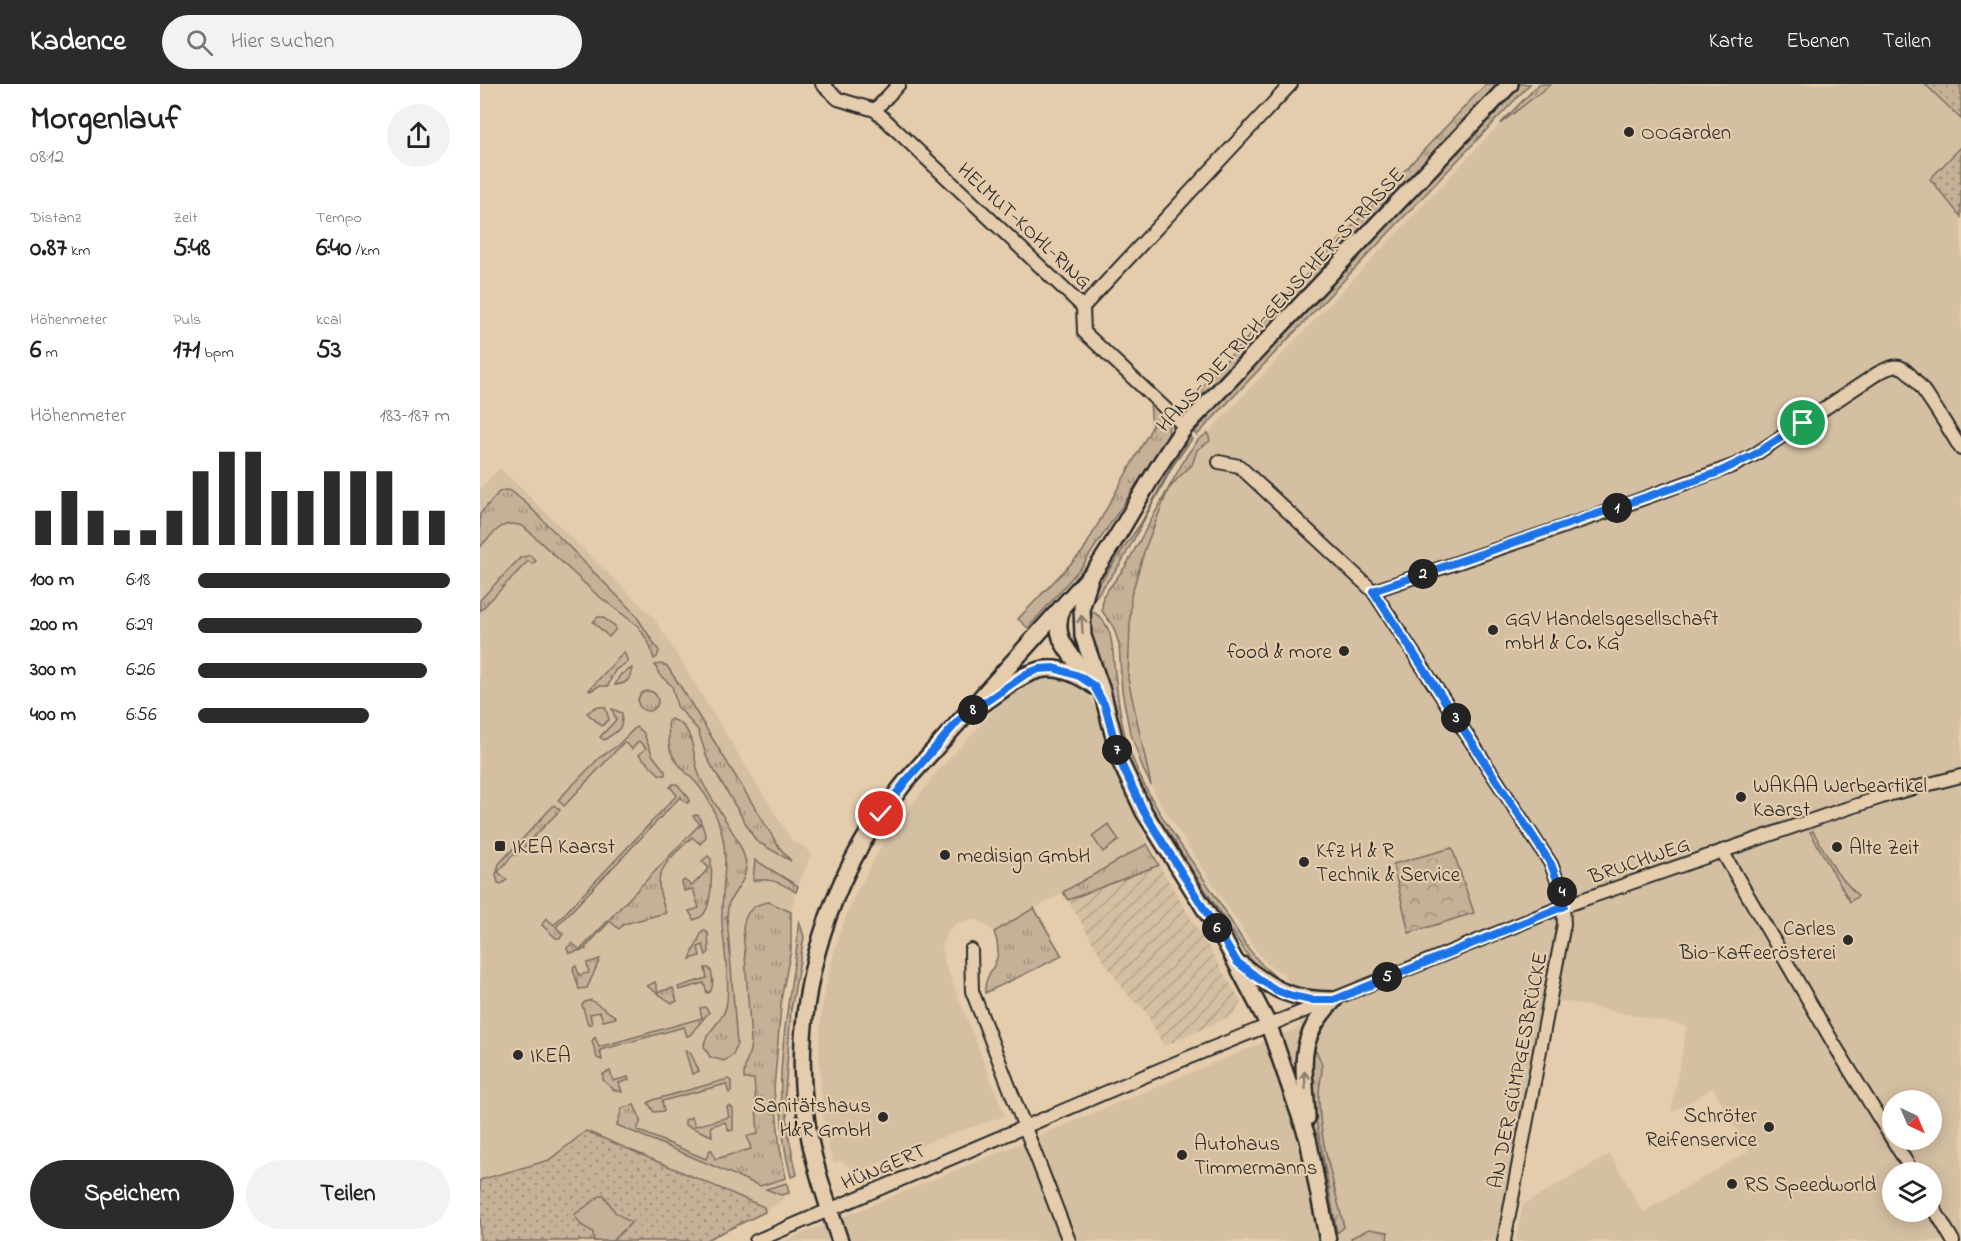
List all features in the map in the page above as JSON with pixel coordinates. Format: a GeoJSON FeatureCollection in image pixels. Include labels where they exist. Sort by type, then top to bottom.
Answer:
{"type":"FeatureCollection","features":[{"type":"Feature","properties":{"kind":"street"},"geometry":{"type":"LineString","coordinates":[[822,84],[838,99],[875,110],[899,84]]}},
{"type":"Feature","properties":{"kind":"street","name":"HELMUT-KOHL-RING"},"geometry":{"type":"LineString","coordinates":[[875,110],[1083,307],[1291,84]]}},
{"type":"Feature","properties":{"kind":"street","name":"HANS-DIETRICH-GENSCHER-STRASSE"},"geometry":{"type":"LineString","coordinates":[[840,1241],[811,1144],[803,1081],[806,1007],[820,939],[841,885],[862,842],[906,781],[1096,568],[1158,466],[1185,427],[1510,84]]}},
{"type":"Feature","properties":{"kind":"street"},"geometry":{"type":"LineString","coordinates":[[1083,307],[1084,332],[1185,427]]}},
{"type":"Feature","properties":{"kind":"street"},"geometry":{"type":"LineString","coordinates":[[1373,591],[1595,516],[1735,465],[1754,455],[1878,373],[1895,366],[1902,368],[1913,377],[1961,449]]}},
{"type":"Feature","properties":{"kind":"street","name":"AN DER GÜMPGESBRÜCKE"},"geometry":{"type":"LineString","coordinates":[[1219,462],[1239,466],[1373,591],[1551,864],[1562,893],[1564,924],[1504,1241]]}},
{"type":"Feature","properties":{"kind":"street"},"geometry":{"type":"LineString","coordinates":[[1096,568],[1084,597],[1081,617],[1083,636],[1120,761],[1134,794],[1155,832],[1237,962],[1269,1026],[1308,1138]]}},
{"type":"Feature","properties":{"kind":"street"},"geometry":{"type":"LineString","coordinates":[[1063,607],[1058,620],[1061,640],[1096,683]]}},
{"type":"Feature","properties":{"kind":"street","name":"HANS-DIETRICH-GENSCHER-STRASSE"},"geometry":{"type":"LineString","coordinates":[[959,720],[1026,674],[1039,669],[1054,668],[1067,671],[1096,683]]}},
{"type":"Feature","properties":{"kind":"street","name":"BRUCHWEG"},"geometry":{"type":"LineString","coordinates":[[1269,1026],[1564,906],[1891,795],[1961,776]]}},
{"type":"Feature","properties":{"kind":"street"},"geometry":{"type":"LineString","coordinates":[[1722,851],[1835,1046],[1906,1162]]}},
{"type":"Feature","properties":{"kind":"street"},"geometry":{"type":"LineString","coordinates":[[971,950],[972,992],[1069,1241]]}},
{"type":"Feature","properties":{"kind":"street"},"geometry":{"type":"LineString","coordinates":[[1237,962],[1276,990],[1311,1000],[1334,1000]]}},
{"type":"Feature","properties":{"kind":"street"},"geometry":{"type":"LineString","coordinates":[[1328,1241],[1308,1138],[1304,1060],[1306,1041],[1312,1027],[1334,1000]]}},
{"type":"Feature","properties":{"kind":"street","name":"HÜNGERT"},"geometry":{"type":"LineString","coordinates":[[756,1241],[1179,1061],[1269,1026]]}},
{"type":"Feature","properties":{"kind":"street"},"geometry":{"type":"LineString","coordinates":[[1942,1222],[1953,1241]]}},
{"type":"Feature","properties":{"kind":"shaded area"},"geometry":{"type":"Polygon","coordinates":[[[1551,84],[1925,84],[1961,119],[1961,147],[1931,179],[1961,217],[1961,1241],[1516,1241],[1523,1205],[1610,1154],[1643,1212],[1749,1151],[1713,1088],[1671,1113],[1687,1026],[1543,997],[1498,1241],[785,1241],[1301,1027],[1285,975],[1269,965],[1258,953],[1162,806],[1151,785],[1128,679],[1131,596],[1145,549],[1168,490],[1192,465],[1196,451],[1210,441],[1208,433],[1500,124],[1551,84]]]}},
{"type":"Feature","properties":{"kind":"shaded area"},"geometry":{"type":"Polygon","coordinates":[[[500,468],[654,618],[792,841],[804,847],[811,854],[791,912],[791,950],[782,994],[776,1057],[774,1089],[776,1120],[789,1193],[776,1205],[704,1241],[480,1241],[480,489],[500,468]]]}},
{"type":"Feature","properties":{"kind":"shaded area"},"geometry":{"type":"Polygon","coordinates":[[[1042,675],[1058,675],[1073,681],[1088,694],[1097,710],[1110,755],[1147,844],[994,932],[980,921],[956,923],[947,933],[942,946],[944,961],[1005,1116],[947,1135],[863,1170],[853,1170],[843,1161],[834,1162],[829,1149],[822,1109],[819,1043],[822,1008],[829,972],[838,938],[852,901],[884,842],[936,773],[1017,686],[1042,675]]]}},
{"type":"Feature","properties":{"kind":"shaded area"},"geometry":{"type":"Polygon","coordinates":[[[1159,865],[1241,1002],[1233,1015],[1164,1046],[1143,1007],[1132,1000],[1103,960],[1068,900],[1159,865]]]}},
{"type":"Feature","properties":{"kind":"green space"},"geometry":{"type":"Polygon","coordinates":[[[1486,84],[1500,84],[1197,405],[1186,403],[1486,84]]]}},
{"type":"Feature","properties":{"kind":"green space"},"geometry":{"type":"Polygon","coordinates":[[[1520,84],[1530,84],[1197,435],[1194,433],[1217,405],[1520,84]]]}},
{"type":"Feature","properties":{"kind":"green space"},"geometry":{"type":"Polygon","coordinates":[[[1539,84],[1551,84],[1500,124],[1539,84]]]}},
{"type":"Feature","properties":{"kind":"green space"},"geometry":{"type":"Polygon","coordinates":[[[1925,84],[1961,84],[1961,119],[1925,84]]]}},
{"type":"Feature","properties":{"kind":"green space"},"geometry":{"type":"Polygon","coordinates":[[[1961,147],[1961,217],[1930,179],[1961,147]]]}},
{"type":"Feature","properties":{"kind":"green space"},"geometry":{"type":"Polygon","coordinates":[[[1150,402],[1169,420],[1168,437],[1083,565],[1028,628],[1018,619],[1083,551],[1152,427],[1150,402]]]}},
{"type":"Feature","properties":{"kind":"green space"},"geometry":{"type":"Polygon","coordinates":[[[1208,433],[1210,441],[1197,450],[1192,465],[1168,490],[1145,549],[1131,596],[1128,679],[1151,785],[1129,728],[1122,691],[1119,644],[1113,626],[1102,611],[1103,596],[1125,567],[1187,455],[1198,440],[1208,433]]]}},
{"type":"Feature","properties":{"kind":"green space"},"geometry":{"type":"Polygon","coordinates":[[[1190,437],[1192,439],[1174,464],[1121,563],[1092,602],[1089,602],[1141,523],[1173,463],[1190,437]]]}},
{"type":"Feature","properties":{"kind":"green space"},"geometry":{"type":"Polygon","coordinates":[[[511,491],[527,504],[635,614],[659,651],[657,657],[654,659],[649,643],[638,626],[596,594],[524,527],[510,524],[499,528],[480,547],[480,514],[499,492],[511,491]]]}},
{"type":"Feature","properties":{"kind":"green space"},"geometry":{"type":"Polygon","coordinates":[[[530,555],[536,561],[532,564],[528,561],[480,611],[480,600],[520,558],[530,555]]]}},
{"type":"Feature","properties":{"kind":"green space"},"geometry":{"type":"Polygon","coordinates":[[[1093,612],[1100,617],[1109,631],[1123,727],[1139,774],[1163,818],[1244,942],[1276,977],[1276,981],[1263,973],[1250,959],[1154,811],[1134,774],[1117,726],[1111,688],[1093,648],[1087,615],[1093,612]]]}},
{"type":"Feature","properties":{"kind":"green space"},"geometry":{"type":"Polygon","coordinates":[[[598,617],[602,617],[615,626],[615,630],[609,637],[593,622],[598,617]]]}},
{"type":"Feature","properties":{"kind":"green space"},"geometry":{"type":"Polygon","coordinates":[[[624,652],[628,662],[615,670],[608,686],[599,686],[590,691],[589,690],[624,652]]]}},
{"type":"Feature","properties":{"kind":"green space"},"geometry":{"type":"Polygon","coordinates":[[[655,665],[667,666],[779,847],[791,861],[756,841],[707,758],[698,730],[677,706],[672,686],[659,674],[655,665]]]}},
{"type":"Feature","properties":{"kind":"green space"},"geometry":{"type":"Polygon","coordinates":[[[632,668],[627,681],[615,685],[620,675],[632,668]]]}},
{"type":"Feature","properties":{"kind":"green space"},"geometry":{"type":"Polygon","coordinates":[[[648,691],[655,694],[658,701],[655,708],[648,711],[641,708],[638,701],[641,694],[648,691]]]}},
{"type":"Feature","properties":{"kind":"green space"},"geometry":{"type":"Polygon","coordinates":[[[596,707],[605,707],[609,719],[602,726],[587,713],[596,707]]]}},
{"type":"Feature","properties":{"kind":"green space"},"geometry":{"type":"Polygon","coordinates":[[[612,709],[622,713],[621,724],[618,730],[604,740],[600,737],[616,720],[612,709]]]}},
{"type":"Feature","properties":{"kind":"green space"},"geometry":{"type":"Polygon","coordinates":[[[671,719],[685,728],[689,735],[700,777],[734,834],[746,866],[744,877],[728,905],[737,1044],[733,1055],[724,1061],[710,1057],[704,1046],[707,1036],[724,1013],[727,998],[722,921],[724,845],[718,821],[709,802],[672,754],[669,746],[668,721],[671,719]]]}},
{"type":"Feature","properties":{"kind":"green space"},"geometry":{"type":"Polygon","coordinates":[[[636,727],[643,732],[653,756],[665,771],[665,775],[660,775],[639,755],[646,748],[639,741],[632,749],[624,742],[564,806],[558,800],[599,758],[617,746],[636,727]]]}},
{"type":"Feature","properties":{"kind":"green space"},"geometry":{"type":"Polygon","coordinates":[[[677,784],[689,798],[689,802],[687,803],[680,797],[556,927],[563,934],[560,938],[556,938],[542,925],[546,918],[554,925],[677,795],[670,787],[677,784]]]}},
{"type":"Feature","properties":{"kind":"green space"},"geometry":{"type":"Polygon","coordinates":[[[554,805],[560,810],[498,872],[507,880],[501,884],[498,883],[496,875],[499,864],[554,805]]]}},
{"type":"Feature","properties":{"kind":"green space"},"geometry":{"type":"Polygon","coordinates":[[[693,816],[699,816],[706,837],[700,844],[692,837],[662,870],[659,884],[666,913],[624,924],[619,929],[610,921],[586,949],[569,953],[567,948],[572,943],[580,950],[700,824],[693,816]]]}},
{"type":"Feature","properties":{"kind":"green space"},"geometry":{"type":"Polygon","coordinates":[[[1108,824],[1119,840],[1103,852],[1092,836],[1108,824]]]}},
{"type":"Feature","properties":{"kind":"green space"},"geometry":{"type":"Polygon","coordinates":[[[1813,831],[1837,873],[1858,896],[1850,902],[1810,832],[1813,831]]]}},
{"type":"Feature","properties":{"kind":"green space"},"geometry":{"type":"Polygon","coordinates":[[[1147,844],[1159,865],[1068,900],[1063,892],[1147,844]]]}},
{"type":"Feature","properties":{"kind":"green space"},"geometry":{"type":"Polygon","coordinates":[[[1452,848],[1474,913],[1409,933],[1393,864],[1452,848]]]}},
{"type":"Feature","properties":{"kind":"green space"},"geometry":{"type":"Polygon","coordinates":[[[708,856],[711,859],[709,901],[704,914],[694,920],[689,911],[699,908],[693,889],[684,891],[682,882],[684,880],[692,886],[709,868],[702,861],[708,856]]]}},
{"type":"Feature","properties":{"kind":"green space"},"geometry":{"type":"Polygon","coordinates":[[[755,860],[798,886],[796,892],[775,882],[753,881],[755,860]]]}},
{"type":"Feature","properties":{"kind":"green space"},"geometry":{"type":"Polygon","coordinates":[[[769,902],[791,912],[791,950],[782,994],[774,1089],[780,1149],[786,1178],[760,1186],[617,1125],[622,1108],[634,1105],[641,1120],[637,1130],[706,1159],[710,1150],[715,1159],[751,1149],[747,1136],[758,1134],[754,1079],[744,1079],[751,1041],[743,928],[748,913],[754,907],[769,902]]]}},
{"type":"Feature","properties":{"kind":"green space"},"geometry":{"type":"Polygon","coordinates":[[[1034,908],[1062,956],[985,993],[987,978],[998,952],[994,932],[1034,908]]]}},
{"type":"Feature","properties":{"kind":"green space"},"geometry":{"type":"Polygon","coordinates":[[[799,920],[804,937],[791,1010],[785,1094],[789,1138],[797,1175],[791,1177],[785,1149],[781,1093],[784,1036],[799,920]]]}},
{"type":"Feature","properties":{"kind":"green space"},"geometry":{"type":"Polygon","coordinates":[[[702,931],[708,933],[709,952],[706,955],[703,945],[698,947],[700,956],[690,959],[702,931]]]}},
{"type":"Feature","properties":{"kind":"green space"},"geometry":{"type":"Polygon","coordinates":[[[600,959],[587,988],[579,989],[574,966],[579,975],[589,973],[587,963],[600,959]]]}},
{"type":"Feature","properties":{"kind":"green space"},"geometry":{"type":"Polygon","coordinates":[[[705,968],[709,968],[712,976],[710,992],[707,993],[704,983],[679,990],[678,987],[707,978],[705,968]]]}},
{"type":"Feature","properties":{"kind":"green space"},"geometry":{"type":"Polygon","coordinates":[[[655,982],[658,992],[673,988],[677,1001],[672,1003],[647,986],[655,982]]]}},
{"type":"Feature","properties":{"kind":"green space"},"geometry":{"type":"Polygon","coordinates":[[[591,1000],[616,1018],[603,1021],[600,1012],[590,1014],[592,1024],[588,1024],[582,1005],[591,1000]]]}},
{"type":"Feature","properties":{"kind":"green space"},"geometry":{"type":"Polygon","coordinates":[[[705,1007],[709,1012],[690,1035],[687,1036],[684,1027],[600,1050],[602,1060],[597,1058],[592,1041],[595,1037],[599,1047],[702,1018],[700,1008],[705,1007]]]}},
{"type":"Feature","properties":{"kind":"green space"},"geometry":{"type":"Polygon","coordinates":[[[1312,1046],[1321,1060],[1319,1099],[1322,1130],[1344,1227],[1337,1233],[1311,1093],[1312,1046]]]}},
{"type":"Feature","properties":{"kind":"green space"},"geometry":{"type":"Polygon","coordinates":[[[685,1050],[690,1052],[699,1071],[692,1074],[685,1050]]]}},
{"type":"Feature","properties":{"kind":"green space"},"geometry":{"type":"Polygon","coordinates":[[[610,1071],[613,1081],[628,1077],[629,1080],[619,1083],[622,1092],[614,1090],[603,1080],[603,1074],[610,1071]]]}},
{"type":"Feature","properties":{"kind":"green space"},"geometry":{"type":"Polygon","coordinates":[[[728,1079],[731,1081],[731,1092],[729,1093],[726,1084],[662,1101],[664,1111],[654,1112],[648,1103],[653,1100],[728,1079]]]}},
{"type":"Feature","properties":{"kind":"green space"},"geometry":{"type":"Polygon","coordinates":[[[730,1106],[733,1109],[733,1130],[729,1131],[725,1122],[711,1126],[712,1136],[685,1125],[685,1120],[692,1117],[695,1126],[729,1117],[727,1107],[730,1106]]]}},
{"type":"Feature","properties":{"kind":"green space"},"geometry":{"type":"Polygon","coordinates":[[[586,1131],[764,1207],[765,1212],[704,1241],[480,1241],[480,1180],[549,1160],[586,1131]]]}},
{"type":"Feature","properties":{"kind":"green space"},"geometry":{"type":"Polygon","coordinates":[[[787,1183],[789,1193],[781,1195],[766,1189],[787,1183]]]}},
{"type":"Feature","properties":{"kind":"green space"},"geometry":{"type":"Polygon","coordinates":[[[603,1194],[615,1212],[631,1223],[612,1241],[594,1241],[593,1232],[581,1225],[574,1215],[603,1194]]]}},
{"type":"Feature","properties":{"kind":"green space"},"geometry":{"type":"Polygon","coordinates":[[[1369,1229],[1388,1232],[1387,1240],[1393,1241],[1352,1241],[1351,1238],[1369,1229]]]}},
{"type":"Feature","properties":{"kind":"place","name":"OOGarden"},"geometry":{"type":"Point","coordinates":[1629,132]}},
{"type":"Feature","properties":{"kind":"place","name":"GGV Handelsgesellschaft mbH & Co. KG"},"geometry":{"type":"Point","coordinates":[1493,630]}},
{"type":"Feature","properties":{"kind":"place","name":"food & more"},"geometry":{"type":"Point","coordinates":[1344,651]}},
{"type":"Feature","properties":{"kind":"place","name":"WAKAA Werbeartikel Kaarst"},"geometry":{"type":"Point","coordinates":[1741,797]}},
{"type":"Feature","properties":{"kind":"place","name":"IKEA Kaarst"},"geometry":{"type":"Point","coordinates":[500,846]}},
{"type":"Feature","properties":{"kind":"place","name":"Alte Zeit"},"geometry":{"type":"Point","coordinates":[1837,847]}},
{"type":"Feature","properties":{"kind":"place","name":"medisign GmbH"},"geometry":{"type":"Point","coordinates":[945,855]}},
{"type":"Feature","properties":{"kind":"place","name":"Kfz H & R Technik & Service"},"geometry":{"type":"Point","coordinates":[1304,862]}},
{"type":"Feature","properties":{"kind":"place","name":"Carles Bio-Kaffeerösterei"},"geometry":{"type":"Point","coordinates":[1848,940]}},
{"type":"Feature","properties":{"kind":"place","name":"IKEA"},"geometry":{"type":"Point","coordinates":[518,1055]}},
{"type":"Feature","properties":{"kind":"place","name":"Sanitätshaus H&R GmbH"},"geometry":{"type":"Point","coordinates":[883,1117]}},
{"type":"Feature","properties":{"kind":"place","name":"Schröter Reifenservice"},"geometry":{"type":"Point","coordinates":[1769,1127]}},
{"type":"Feature","properties":{"kind":"place","name":"Autohaus Timmermanns"},"geometry":{"type":"Point","coordinates":[1182,1155]}},
{"type":"Feature","properties":{"kind":"place","name":"RS Speedworld"},"geometry":{"type":"Point","coordinates":[1732,1184]}},
{"type":"Feature","properties":{"kind":"route"},"geometry":{"type":"LineString","coordinates":[[881,814],[906,781],[959,720],[1026,674],[1039,669],[1054,668],[1079,676],[1094,686],[1105,706],[1120,761],[1134,794],[1155,832],[1237,962],[1276,990],[1311,1000],[1334,1000],[1564,906],[1558,878],[1551,864],[1373,591],[1719,472],[1754,455],[1803,423]]}}]}
